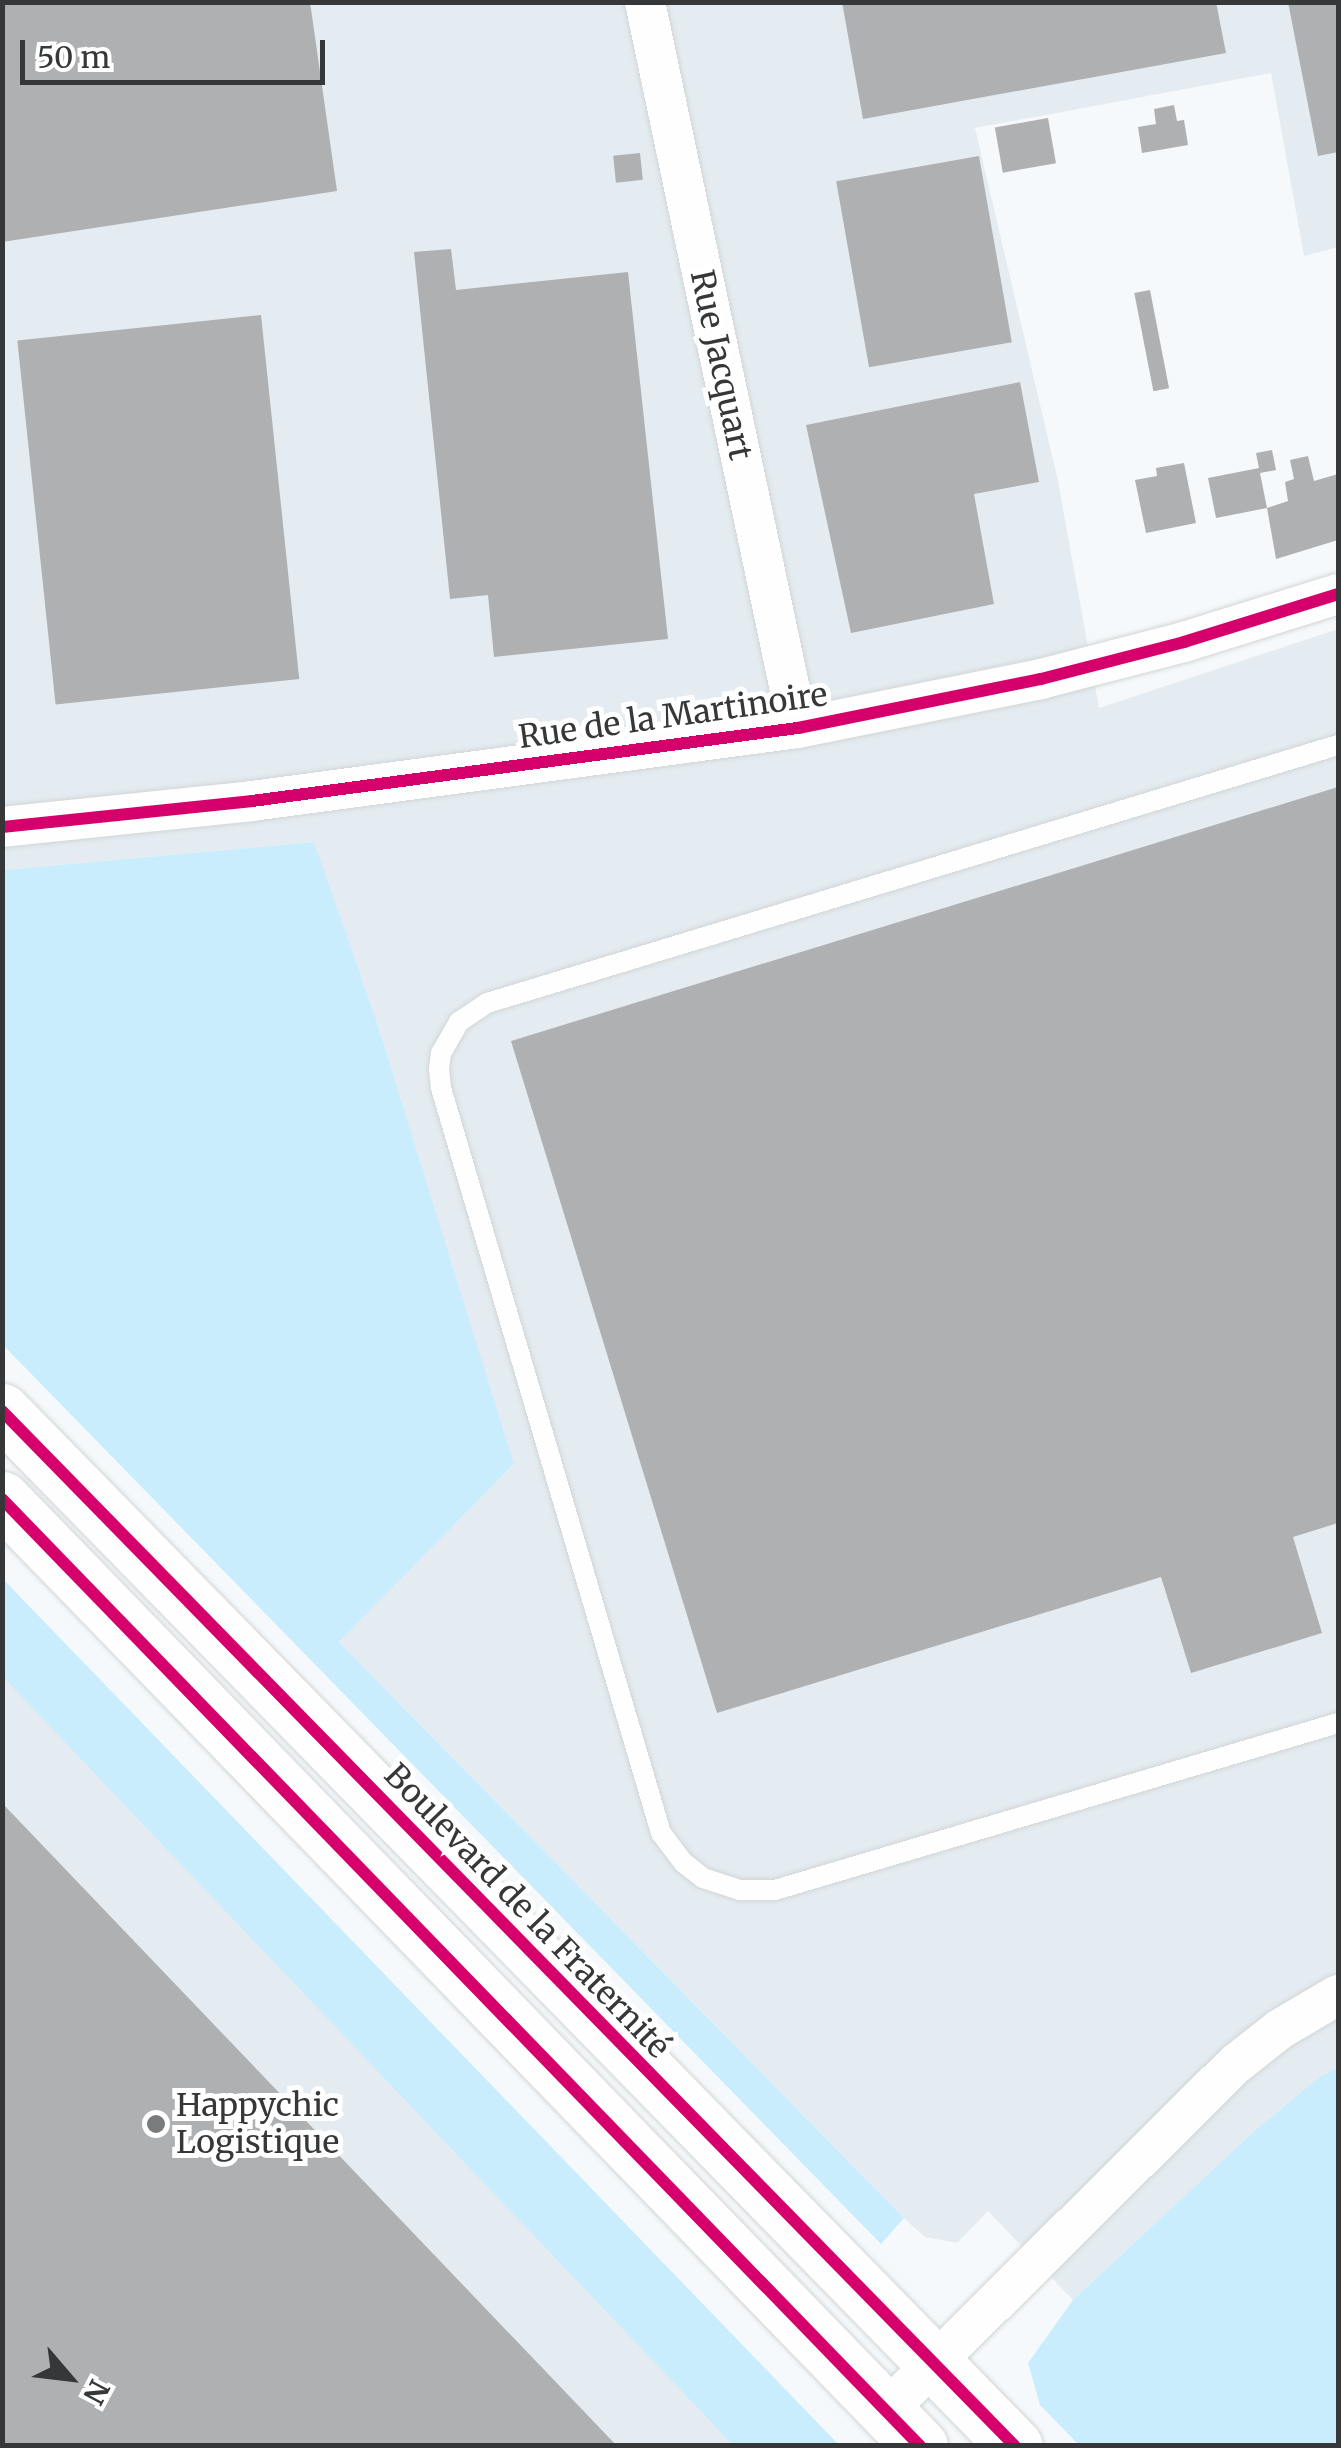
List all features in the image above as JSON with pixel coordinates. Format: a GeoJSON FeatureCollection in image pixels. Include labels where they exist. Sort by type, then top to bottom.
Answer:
{"type":"FeatureCollection","features":[{"type":"Feature","properties":{"kind":"main road","name":"Boulevard de la Fraternité"},"geometry":{"type":"LineString","coordinates":[[2,1411],[1014,2446]]}},
{"type":"Feature","properties":{"kind":"main road"},"geometry":{"type":"LineString","coordinates":[[2,1500],[903,2428]]}},
{"type":"Feature","properties":{"kind":"street","name":"Rue Jacquart"},"geometry":{"type":"LineString","coordinates":[[644,2],[798,728]]}},
{"type":"Feature","properties":{"kind":"street","name":"Rue de la Martinoire"},"geometry":{"type":"LineString","coordinates":[[2,827],[252,801],[798,728],[1058,674],[1198,638],[1338,594]]}},
{"type":"Feature","properties":{"kind":"street"},"geometry":{"type":"LineString","coordinates":[[903,2428],[934,2364],[1238,2062],[1300,2015],[1338,1995]]}},
{"type":"Feature","properties":{"kind":"lane"},"geometry":{"type":"LineString","coordinates":[[1338,744],[486,1003],[459,1022],[442,1053],[440,1068],[441,1088],[662,1832],[684,1863],[704,1878],[739,1890],[775,1890],[1338,1723]]}},
{"type":"Feature","properties":{"kind":"shaded area"},"geometry":{"type":"Polygon","coordinates":[[[3,3],[1338,3],[1338,247],[1304,256],[1271,73],[975,128],[1058,481],[1099,708],[1338,629],[1338,2067],[1318,2078],[1253,2132],[1073,2300],[988,2211],[957,2243],[925,2237],[910,2224],[339,1642],[514,1464],[314,842],[3,870],[3,3]]]}},
{"type":"Feature","properties":{"kind":"shaded area"},"geometry":{"type":"Polygon","coordinates":[[[314,842],[375,1017],[514,1464],[339,1642],[904,2218],[881,2244],[3,1345],[3,870],[314,842]]]}},
{"type":"Feature","properties":{"kind":"shaded area"},"geometry":{"type":"Polygon","coordinates":[[[3,1579],[839,2445],[733,2445],[3,1677],[3,1579]]]}},
{"type":"Feature","properties":{"kind":"shaded area"},"geometry":{"type":"Polygon","coordinates":[[[3,1595],[798,2445],[3,2445],[3,1595]]]}},
{"type":"Feature","properties":{"kind":"shaded area"},"geometry":{"type":"Polygon","coordinates":[[[1338,2067],[1338,2445],[1079,2445],[1040,2405],[1028,2363],[1073,2300],[1253,2132],[1318,2078],[1338,2067]]]}},
{"type":"Feature","properties":{"kind":"building"},"geometry":{"type":"Polygon","coordinates":[[[2,2],[310,2],[337,191],[2,242],[2,2]]]}},
{"type":"Feature","properties":{"kind":"building"},"geometry":{"type":"Polygon","coordinates":[[[842,2],[1216,2],[1226,53],[863,119],[842,2]]]}},
{"type":"Feature","properties":{"kind":"building"},"geometry":{"type":"Polygon","coordinates":[[[1288,2],[1338,2],[1338,152],[1318,156],[1288,2]]]}},
{"type":"Feature","properties":{"kind":"building"},"geometry":{"type":"Polygon","coordinates":[[[1174,105],[1177,121],[1184,120],[1188,145],[1142,153],[1138,127],[1156,124],[1154,109],[1174,105]]]}},
{"type":"Feature","properties":{"kind":"building"},"geometry":{"type":"Polygon","coordinates":[[[1048,118],[1056,163],[1003,173],[995,127],[1048,118]]]}},
{"type":"Feature","properties":{"kind":"building"},"geometry":{"type":"Polygon","coordinates":[[[640,153],[643,180],[616,183],[613,156],[640,153]]]}},
{"type":"Feature","properties":{"kind":"building"},"geometry":{"type":"Polygon","coordinates":[[[979,156],[1012,342],[869,367],[836,181],[979,156]]]}},
{"type":"Feature","properties":{"kind":"building"},"geometry":{"type":"Polygon","coordinates":[[[451,249],[456,290],[628,272],[668,639],[494,657],[488,595],[450,599],[414,252],[451,249]]]}},
{"type":"Feature","properties":{"kind":"building"},"geometry":{"type":"Polygon","coordinates":[[[1150,290],[1169,388],[1153,391],[1134,293],[1150,290]]]}},
{"type":"Feature","properties":{"kind":"building"},"geometry":{"type":"Polygon","coordinates":[[[261,315],[299,679],[56,705],[17,341],[261,315]]]}},
{"type":"Feature","properties":{"kind":"building"},"geometry":{"type":"Polygon","coordinates":[[[1020,382],[1039,482],[974,494],[994,604],[851,633],[806,425],[1020,382]]]}},
{"type":"Feature","properties":{"kind":"building"},"geometry":{"type":"Polygon","coordinates":[[[1272,450],[1276,470],[1260,473],[1267,508],[1216,518],[1208,478],[1259,468],[1256,453],[1272,450]]]}},
{"type":"Feature","properties":{"kind":"building"},"geometry":{"type":"Polygon","coordinates":[[[1308,456],[1314,481],[1338,474],[1338,540],[1276,559],[1267,508],[1288,501],[1285,482],[1294,479],[1290,460],[1308,456]]]}},
{"type":"Feature","properties":{"kind":"building"},"geometry":{"type":"Polygon","coordinates":[[[1184,463],[1196,523],[1146,533],[1135,480],[1157,476],[1156,468],[1184,463]]]}},
{"type":"Feature","properties":{"kind":"building"},"geometry":{"type":"Polygon","coordinates":[[[1338,787],[1338,1523],[1293,1537],[1322,1633],[1191,1673],[1161,1577],[717,1713],[511,1041],[1338,787]]]}},
{"type":"Feature","properties":{"kind":"building","name":"Happychic Logistique"},"geometry":{"type":"Polygon","coordinates":[[[2,1803],[617,2446],[2,2446],[2,1803]]]}},
{"type":"Feature","properties":{"kind":"cycle path"},"geometry":{"type":"LineString","coordinates":[[2,827],[252,801],[798,728],[1041,679],[1184,642],[1338,594]]}},
{"type":"Feature","properties":{"kind":"cycle path"},"geometry":{"type":"LineString","coordinates":[[2,1411],[1015,2446]]}},
{"type":"Feature","properties":{"kind":"cycle path"},"geometry":{"type":"LineString","coordinates":[[2,1499],[920,2446]]}},
{"type":"Feature","properties":{"kind":"place","name":"Happychic Logistique"},"geometry":{"type":"Point","coordinates":[156,2124]}}]}
